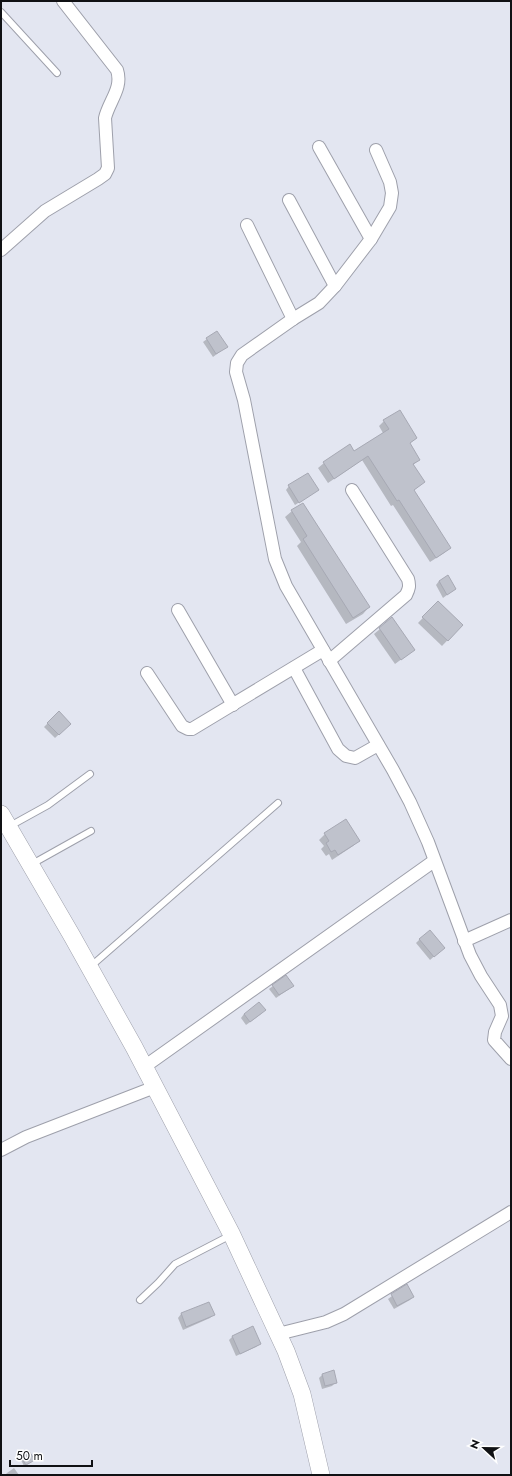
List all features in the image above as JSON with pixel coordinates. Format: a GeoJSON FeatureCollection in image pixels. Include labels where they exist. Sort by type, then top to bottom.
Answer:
{"type":"FeatureCollection","features":[{"type":"Feature","properties":{"kind":"main road"},"geometry":{"type":"LineString","coordinates":[[5,821],[72,936],[155,1087],[232,1235],[286,1351],[302,1394],[321,1475]]}},
{"type":"Feature","properties":{"kind":"street"},"geometry":{"type":"LineString","coordinates":[[1,250],[45,211],[98,179],[105,174],[108,168],[105,118],[106,111],[119,86],[119,76],[117,70],[63,1]]}},
{"type":"Feature","properties":{"kind":"street"},"geometry":{"type":"LineString","coordinates":[[319,147],[371,239]]}},
{"type":"Feature","properties":{"kind":"street"},"geometry":{"type":"LineString","coordinates":[[376,150],[390,182],[392,193],[390,207],[371,239],[336,286],[319,303],[293,319],[242,355],[237,364],[236,372],[244,400],[275,559],[286,586],[410,802],[428,842],[464,941],[474,964],[500,1005],[502,1016],[495,1032],[494,1040],[511,1059]]}},
{"type":"Feature","properties":{"kind":"street"},"geometry":{"type":"LineString","coordinates":[[289,200],[336,286]]}},
{"type":"Feature","properties":{"kind":"street"},"geometry":{"type":"LineString","coordinates":[[247,225],[293,319]]}},
{"type":"Feature","properties":{"kind":"street"},"geometry":{"type":"LineString","coordinates":[[147,673],[182,726],[192,729],[294,668],[326,656],[406,595],[410,584],[408,579],[352,490]]}},
{"type":"Feature","properties":{"kind":"street"},"geometry":{"type":"LineString","coordinates":[[178,610],[233,705]]}},
{"type":"Feature","properties":{"kind":"street"},"geometry":{"type":"LineString","coordinates":[[294,668],[338,749],[346,756],[355,758],[378,745]]}},
{"type":"Feature","properties":{"kind":"street"},"geometry":{"type":"LineString","coordinates":[[144,1067],[434,860]]}},
{"type":"Feature","properties":{"kind":"street"},"geometry":{"type":"LineString","coordinates":[[464,941],[511,920]]}},
{"type":"Feature","properties":{"kind":"street"},"geometry":{"type":"LineString","coordinates":[[1,1150],[26,1137],[155,1087]]}},
{"type":"Feature","properties":{"kind":"street"},"geometry":{"type":"LineString","coordinates":[[278,1334],[326,1322],[344,1314],[511,1212]]}},
{"type":"Feature","properties":{"kind":"lane"},"geometry":{"type":"LineString","coordinates":[[1,12],[57,73]]}},
{"type":"Feature","properties":{"kind":"lane"},"geometry":{"type":"LineString","coordinates":[[5,821],[48,805],[90,774]]}},
{"type":"Feature","properties":{"kind":"lane"},"geometry":{"type":"LineString","coordinates":[[89,968],[278,803]]}},
{"type":"Feature","properties":{"kind":"lane"},"geometry":{"type":"LineString","coordinates":[[30,865],[91,831]]}},
{"type":"Feature","properties":{"kind":"lane"},"geometry":{"type":"LineString","coordinates":[[140,1300],[175,1264],[232,1235]]}},
{"type":"Feature","properties":{"kind":"building"},"geometry":{"type":"Polygon","coordinates":[[[217,331],[228,347],[216,354],[206,338],[217,331]]]}},
{"type":"Feature","properties":{"kind":"building"},"geometry":{"type":"Polygon","coordinates":[[[400,410],[417,438],[410,443],[420,460],[413,464],[425,482],[414,490],[451,548],[436,558],[399,500],[397,501],[368,456],[334,479],[323,462],[350,444],[354,451],[389,429],[383,420],[400,410]]]}},
{"type":"Feature","properties":{"kind":"building"},"geometry":{"type":"Polygon","coordinates":[[[308,473],[319,490],[299,503],[288,485],[308,473]]]}},
{"type":"Feature","properties":{"kind":"building"},"geometry":{"type":"Polygon","coordinates":[[[303,503],[370,607],[353,618],[303,539],[307,536],[291,510],[303,503]]]}},
{"type":"Feature","properties":{"kind":"building"},"geometry":{"type":"Polygon","coordinates":[[[448,575],[456,589],[447,595],[439,581],[448,575]]]}},
{"type":"Feature","properties":{"kind":"building"},"geometry":{"type":"Polygon","coordinates":[[[438,601],[463,625],[448,641],[422,617],[438,601]]]}},
{"type":"Feature","properties":{"kind":"building"},"geometry":{"type":"Polygon","coordinates":[[[392,617],[415,650],[401,660],[379,628],[392,617]]]}},
{"type":"Feature","properties":{"kind":"building"},"geometry":{"type":"Polygon","coordinates":[[[59,711],[71,724],[59,735],[47,723],[59,711]]]}},
{"type":"Feature","properties":{"kind":"building"},"geometry":{"type":"Polygon","coordinates":[[[346,819],[360,841],[338,855],[335,850],[331,852],[326,843],[329,841],[324,833],[346,819]]]}},
{"type":"Feature","properties":{"kind":"building"},"geometry":{"type":"Polygon","coordinates":[[[430,930],[445,948],[434,957],[419,939],[430,930]]]}},
{"type":"Feature","properties":{"kind":"building"},"geometry":{"type":"Polygon","coordinates":[[[286,975],[294,986],[279,995],[272,985],[286,975]]]}},
{"type":"Feature","properties":{"kind":"building"},"geometry":{"type":"Polygon","coordinates":[[[259,1002],[266,1010],[250,1022],[244,1014],[259,1002]]]}},
{"type":"Feature","properties":{"kind":"building"},"geometry":{"type":"Polygon","coordinates":[[[407,1284],[414,1297],[397,1306],[391,1294],[407,1284]]]}},
{"type":"Feature","properties":{"kind":"building"},"geometry":{"type":"Polygon","coordinates":[[[209,1302],[215,1315],[186,1327],[181,1313],[209,1302]]]}},
{"type":"Feature","properties":{"kind":"building"},"geometry":{"type":"Polygon","coordinates":[[[253,1326],[261,1344],[240,1354],[232,1336],[253,1326]]]}},
{"type":"Feature","properties":{"kind":"building"},"geometry":{"type":"Polygon","coordinates":[[[334,1370],[337,1383],[325,1386],[322,1374],[334,1370]]]}},
{"type":"Feature","properties":{"kind":"building"},"geometry":{"type":"Polygon","coordinates":[[[29,1451],[35,1460],[26,1465],[20,1456],[29,1451]]]}}]}
